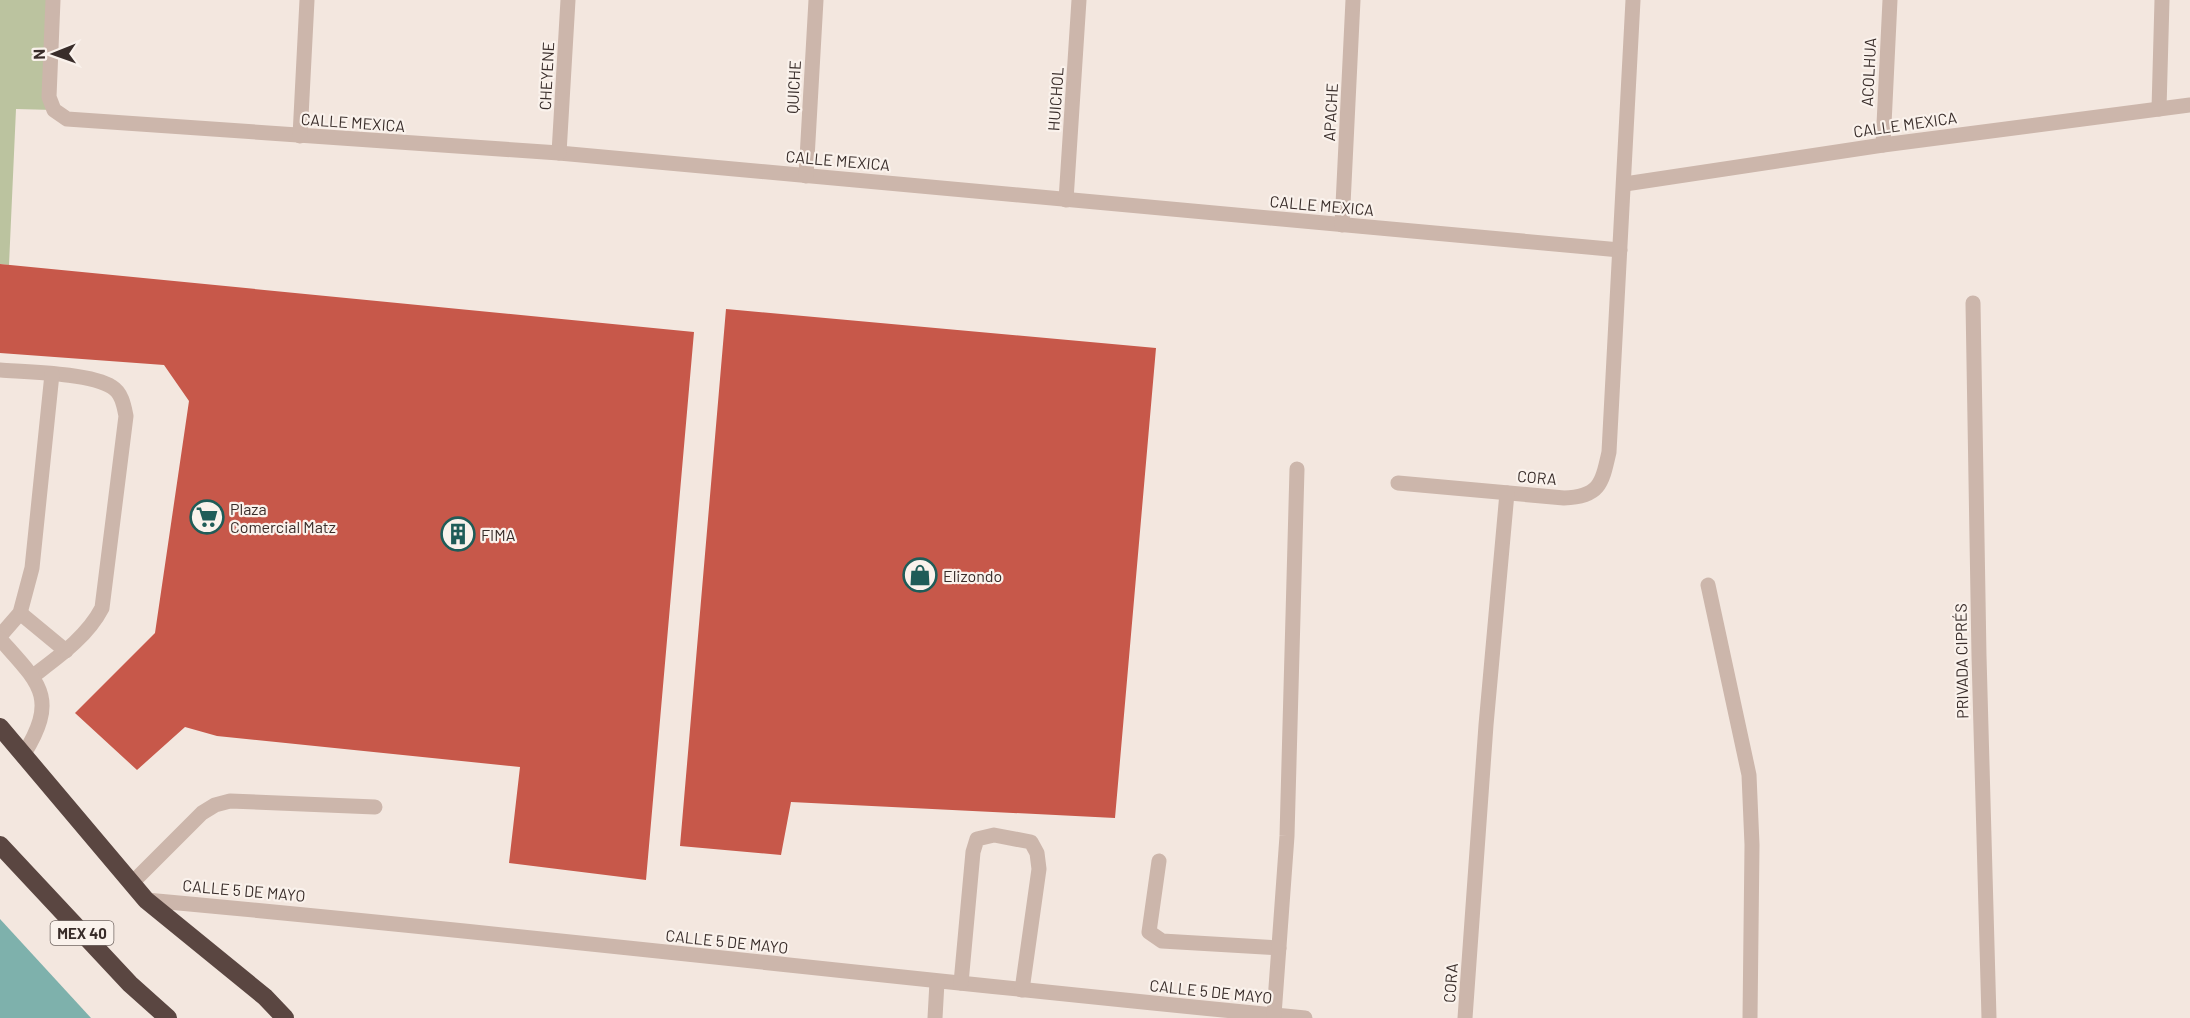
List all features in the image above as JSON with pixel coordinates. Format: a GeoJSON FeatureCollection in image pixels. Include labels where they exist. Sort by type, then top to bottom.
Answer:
{"type":"FeatureCollection","features":[{"type":"Feature","properties":{"kind":"highway"},"geometry":{"type":"LineString","coordinates":[[0,727],[146,900],[265,997],[285,1018]]}},
{"type":"Feature","properties":{"kind":"highway","name":"MEX 40"},"geometry":{"type":"LineString","coordinates":[[0,845],[130,984],[168,1018]]}},
{"type":"Feature","properties":{"kind":"street","name":"CALLE MEXICA"},"geometry":{"type":"LineString","coordinates":[[53,0],[49,97],[54,110],[67,119],[559,153],[1620,250]]}},
{"type":"Feature","properties":{"kind":"street"},"geometry":{"type":"LineString","coordinates":[[300,136],[307,0]]}},
{"type":"Feature","properties":{"kind":"street","name":"CHEYENE"},"geometry":{"type":"LineString","coordinates":[[559,153],[568,0]]}},
{"type":"Feature","properties":{"kind":"street","name":"QUICHE"},"geometry":{"type":"LineString","coordinates":[[806,176],[816,0]]}},
{"type":"Feature","properties":{"kind":"street","name":"HUICHOL"},"geometry":{"type":"LineString","coordinates":[[1066,200],[1079,0]]}},
{"type":"Feature","properties":{"kind":"street","name":"APACHE"},"geometry":{"type":"LineString","coordinates":[[1342,225],[1353,0]]}},
{"type":"Feature","properties":{"kind":"street","name":"CORA"},"geometry":{"type":"LineString","coordinates":[[1465,1018],[1486,725],[1507,493],[1581,497],[1596,490],[1604,474],[1609,452],[1633,0]]}},
{"type":"Feature","properties":{"kind":"street","name":"ACOLHUA"},"geometry":{"type":"LineString","coordinates":[[1883,145],[1890,0]]}},
{"type":"Feature","properties":{"kind":"street"},"geometry":{"type":"LineString","coordinates":[[2159,109],[2162,0]]}},
{"type":"Feature","properties":{"kind":"street","name":"CALLE MEXICA"},"geometry":{"type":"LineString","coordinates":[[1625,184],[1883,145],[2190,105]]}},
{"type":"Feature","properties":{"kind":"street","name":"PRIVADA CIPRÉS"},"geometry":{"type":"LineString","coordinates":[[1974,303],[1978,656],[1989,1018]]}},
{"type":"Feature","properties":{"kind":"street"},"geometry":{"type":"LineString","coordinates":[[0,370],[52,374],[98,381],[113,387],[123,400],[126,416],[102,608],[95,622],[66,651],[33,676]]}},
{"type":"Feature","properties":{"kind":"street"},"geometry":{"type":"LineString","coordinates":[[24,754],[39,730],[43,705],[41,691],[33,676],[0,637],[20,613],[32,567],[52,374]]}},
{"type":"Feature","properties":{"kind":"street"},"geometry":{"type":"LineString","coordinates":[[1274,1015],[1287,836],[1296,469]]}},
{"type":"Feature","properties":{"kind":"street"},"geometry":{"type":"LineString","coordinates":[[1398,483],[1507,493]]}},
{"type":"Feature","properties":{"kind":"street"},"geometry":{"type":"LineString","coordinates":[[1708,585],[1749,775],[1752,845],[1750,1018]]}},
{"type":"Feature","properties":{"kind":"street"},"geometry":{"type":"LineString","coordinates":[[20,613],[66,651]]}},
{"type":"Feature","properties":{"kind":"street"},"geometry":{"type":"LineString","coordinates":[[132,884],[202,813],[214,805],[230,801],[375,807]]}},
{"type":"Feature","properties":{"kind":"street"},"geometry":{"type":"LineString","coordinates":[[962,983],[973,852],[977,838],[994,835],[1030,842],[1038,861],[1039,869],[1022,990]]}},
{"type":"Feature","properties":{"kind":"street"},"geometry":{"type":"LineString","coordinates":[[1159,861],[1149,932],[1162,941],[1279,948]]}},
{"type":"Feature","properties":{"kind":"street","name":"CALLE 5 DE MAYO"},"geometry":{"type":"LineString","coordinates":[[146,900],[417,924],[937,982],[1305,1018]]}},
{"type":"Feature","properties":{"kind":"street"},"geometry":{"type":"LineString","coordinates":[[935,1018],[937,982]]}},
{"type":"Feature","properties":{"kind":"green space"},"geometry":{"type":"Polygon","coordinates":[[[0,0],[53,0],[54,110],[16,109],[9,265],[0,264],[0,0]]]}},
{"type":"Feature","properties":{"kind":"water"},"geometry":{"type":"Polygon","coordinates":[[[0,919],[91,1018],[0,1018],[0,919]]]}},
{"type":"Feature","properties":{"kind":"building","name":"FIMA"},"geometry":{"type":"Polygon","coordinates":[[[0,264],[694,332],[646,880],[509,863],[520,767],[217,736],[185,727],[137,770],[75,713],[155,633],[189,401],[164,365],[0,353],[0,264]]]}},
{"type":"Feature","properties":{"kind":"building","name":"Elizondo"},"geometry":{"type":"Polygon","coordinates":[[[726,309],[1156,348],[1115,818],[791,802],[781,855],[680,846],[726,309]]]}},
{"type":"Feature","properties":{"kind":"place","name":"Plaza Comercial Matz"},"geometry":{"type":"Point","coordinates":[207,517]}},
{"type":"Feature","properties":{"kind":"place","name":"FIMA"},"geometry":{"type":"Point","coordinates":[458,534]}},
{"type":"Feature","properties":{"kind":"place","name":"Elizondo"},"geometry":{"type":"Point","coordinates":[920,575]}}]}
